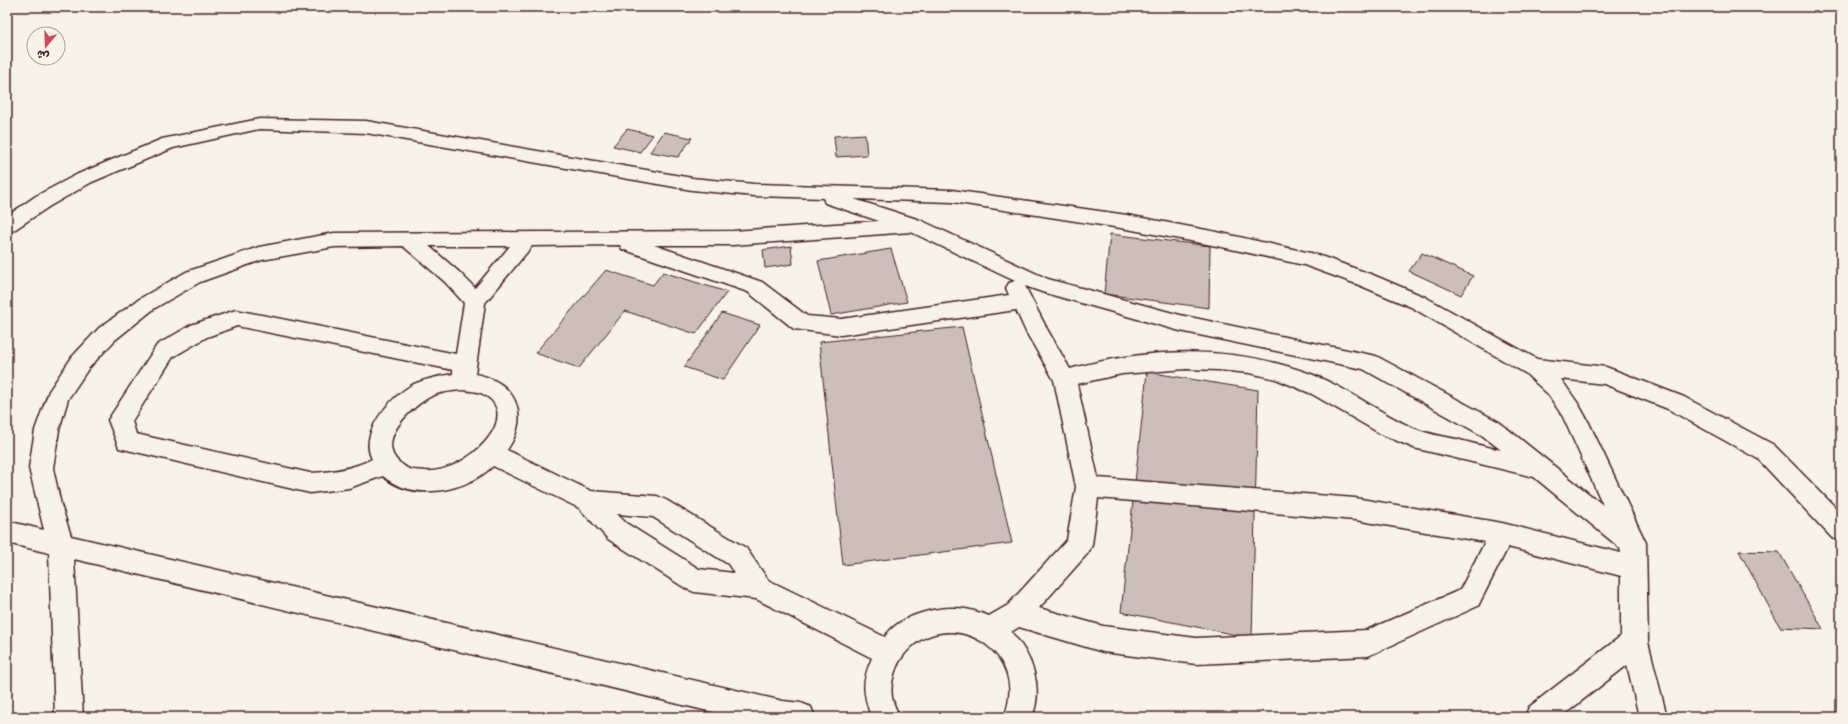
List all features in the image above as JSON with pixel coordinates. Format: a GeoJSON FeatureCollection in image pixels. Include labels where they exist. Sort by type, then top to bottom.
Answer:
{"type":"FeatureCollection","features":[{"type":"Feature","properties":{"kind":"main road"},"geometry":{"type":"LineString","coordinates":[[7,225],[43,201],[85,178],[127,159],[168,143],[259,124],[366,127],[692,184],[754,190],[952,196],[1134,224],[1217,239],[1308,259],[1366,280],[1418,302],[1533,367],[1556,388],[1571,410],[1633,544],[1634,642],[1653,717]]}},
{"type":"Feature","properties":{"kind":"main road"},"geometry":{"type":"LineString","coordinates":[[810,192],[914,225],[1042,285],[1180,324],[1368,362],[1491,429],[1633,544]]}},
{"type":"Feature","properties":{"kind":"main road"},"geometry":{"type":"LineString","coordinates":[[69,717],[61,545],[49,505],[41,468],[47,430],[57,397],[80,363],[107,334],[148,302],[193,277],[259,254],[334,240],[733,238],[914,225]]}},
{"type":"Feature","properties":{"kind":"main road"},"geometry":{"type":"LineString","coordinates":[[613,238],[755,287],[802,323],[840,328],[1022,301]]}},
{"type":"Feature","properties":{"kind":"main road"},"geometry":{"type":"LineString","coordinates":[[407,239],[452,277],[475,301]]}},
{"type":"Feature","properties":{"kind":"main road"},"geometry":{"type":"LineString","coordinates":[[464,373],[475,301],[528,239]]}},
{"type":"Feature","properties":{"kind":"main road"},"geometry":{"type":"LineString","coordinates":[[990,630],[1018,614],[1079,545],[1088,487],[1065,378],[1037,332],[1007,269]]}},
{"type":"Feature","properties":{"kind":"main road"},"geometry":{"type":"LineString","coordinates":[[385,464],[348,480],[329,483],[310,483],[127,441],[120,420],[165,351],[199,331],[236,318],[464,373],[497,392],[506,404],[509,420],[504,437],[492,454],[472,469],[447,479],[422,482],[400,477],[385,464],[379,450],[381,434],[390,417],[404,403],[422,391],[442,384],[464,373]]}},
{"type":"Feature","properties":{"kind":"main road"},"geometry":{"type":"LineString","coordinates":[[1065,378],[1089,371],[1120,365],[1150,362],[1241,363],[1276,371],[1305,381],[1360,412],[1418,441],[1541,469]]}},
{"type":"Feature","properties":{"kind":"main road"},"geometry":{"type":"LineString","coordinates":[[1533,367],[1606,376],[1676,403],[1766,452],[1841,530]]}},
{"type":"Feature","properties":{"kind":"main road"},"geometry":{"type":"LineString","coordinates":[[492,454],[588,501],[617,531],[694,580],[759,588],[888,652]]}},
{"type":"Feature","properties":{"kind":"main road"},"geometry":{"type":"LineString","coordinates":[[1088,487],[1355,509],[1502,534],[1633,568]]}},
{"type":"Feature","properties":{"kind":"main road"},"geometry":{"type":"LineString","coordinates":[[588,501],[657,507],[737,556],[759,588]]}},
{"type":"Feature","properties":{"kind":"main road"},"geometry":{"type":"LineString","coordinates":[[7,532],[783,715],[801,717]]}},
{"type":"Feature","properties":{"kind":"main road"},"geometry":{"type":"LineString","coordinates":[[1018,614],[1103,639],[1196,651],[1368,643],[1468,598],[1502,534]]}},
{"type":"Feature","properties":{"kind":"main road"},"geometry":{"type":"LineString","coordinates":[[885,717],[878,696],[880,673],[888,652],[903,635],[923,623],[946,619],[969,621],[990,630],[1008,646],[1020,665],[1024,688],[1021,711],[1018,717]]}},
{"type":"Feature","properties":{"kind":"main road"},"geometry":{"type":"LineString","coordinates":[[1539,717],[1634,642]]}},
{"type":"Feature","properties":{"kind":"building"},"geometry":{"type":"Polygon","coordinates":[[[627,129],[653,135],[640,152],[613,146],[627,129]]]}},
{"type":"Feature","properties":{"kind":"building"},"geometry":{"type":"Polygon","coordinates":[[[664,132],[692,138],[678,157],[650,152],[664,132]]]}},
{"type":"Feature","properties":{"kind":"building"},"geometry":{"type":"Polygon","coordinates":[[[865,134],[867,155],[836,157],[834,136],[865,134]]]}},
{"type":"Feature","properties":{"kind":"building"},"geometry":{"type":"Polygon","coordinates":[[[1110,234],[1210,246],[1209,308],[1104,294],[1110,234]]]}},
{"type":"Feature","properties":{"kind":"building"},"geometry":{"type":"Polygon","coordinates":[[[791,246],[793,264],[765,268],[763,250],[791,246]]]}},
{"type":"Feature","properties":{"kind":"building"},"geometry":{"type":"Polygon","coordinates":[[[891,249],[907,302],[831,315],[818,261],[891,249]]]}},
{"type":"Feature","properties":{"kind":"building"},"geometry":{"type":"Polygon","coordinates":[[[1422,253],[1473,276],[1461,295],[1409,271],[1422,253]]]}},
{"type":"Feature","properties":{"kind":"building"},"geometry":{"type":"Polygon","coordinates":[[[606,270],[653,285],[663,272],[727,292],[696,334],[625,311],[579,368],[535,353],[606,270]]]}},
{"type":"Feature","properties":{"kind":"building"},"geometry":{"type":"Polygon","coordinates":[[[722,313],[760,325],[723,380],[684,367],[722,313]]]}},
{"type":"Feature","properties":{"kind":"building"},"geometry":{"type":"Polygon","coordinates":[[[962,327],[1012,543],[843,565],[819,342],[962,327]]]}},
{"type":"Feature","properties":{"kind":"building"},"geometry":{"type":"Polygon","coordinates":[[[1147,372],[1258,390],[1252,638],[1121,612],[1147,372]]]}},
{"type":"Feature","properties":{"kind":"building"},"geometry":{"type":"Polygon","coordinates":[[[1739,551],[1779,552],[1823,629],[1780,627],[1739,551]]]}}]}
